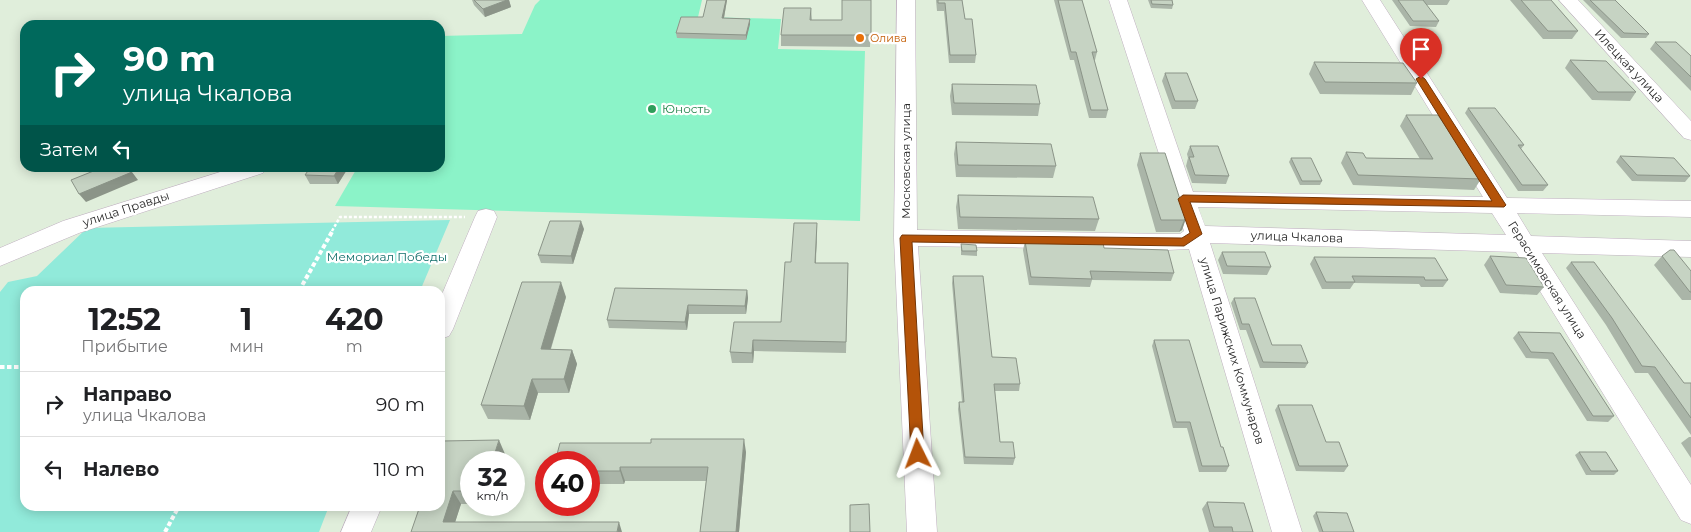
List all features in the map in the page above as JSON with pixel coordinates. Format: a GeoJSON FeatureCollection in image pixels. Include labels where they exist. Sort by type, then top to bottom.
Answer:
{"type":"FeatureCollection","features":[{"type":"Feature","properties":{"kind":"street","name":"Московская улица"},"geometry":{"type":"LineString","coordinates":[[906,0],[906,238],[922,532]]}},
{"type":"Feature","properties":{"kind":"street","name":"улица Парижских Коммунаров"},"geometry":{"type":"LineString","coordinates":[[1118,0],[1196,234],[1288,532]]}},
{"type":"Feature","properties":{"kind":"street","name":"Герасимовская улица"},"geometry":{"type":"LineString","coordinates":[[1371,0],[1691,511]]}},
{"type":"Feature","properties":{"kind":"street","name":"Илецкая улица"},"geometry":{"type":"LineString","coordinates":[[1568,0],[1691,133]]}},
{"type":"Feature","properties":{"kind":"street","name":"улица Правды"},"geometry":{"type":"LineString","coordinates":[[0,258],[72,227],[243,172]]}},
{"type":"Feature","properties":{"kind":"street"},"geometry":{"type":"LineString","coordinates":[[1183,199],[1691,209]]}},
{"type":"Feature","properties":{"kind":"street"},"geometry":{"type":"LineString","coordinates":[[445,316],[486,217]]}},
{"type":"Feature","properties":{"kind":"street","name":"улица Чкалова"},"geometry":{"type":"LineString","coordinates":[[906,238],[1184,242],[1196,234],[1691,249]]}},
{"type":"Feature","properties":{"kind":"street"},"geometry":{"type":"LineString","coordinates":[[356,532],[365,511]]}},
{"type":"Feature","properties":{"kind":"path"},"geometry":{"type":"LineString","coordinates":[[302,286],[340,217],[486,217]]}},
{"type":"Feature","properties":{"kind":"path"},"geometry":{"type":"LineString","coordinates":[[0,367],[20,367]]}},
{"type":"Feature","properties":{"kind":"path"},"geometry":{"type":"LineString","coordinates":[[165,532],[176,511]]}},
{"type":"Feature","properties":{"kind":"green space","name":"Юность"},"geometry":{"type":"Polygon","coordinates":[[[540,0],[702,0],[698,17],[781,19],[778,49],[865,51],[860,221],[335,206],[355,172],[445,172],[445,36],[522,34],[535,5],[540,0]]]}},
{"type":"Feature","properties":{"kind":"green space","name":"Мемориал Победы"},"geometry":{"type":"Polygon","coordinates":[[[450,220],[422,286],[20,286],[20,511],[327,511],[319,532],[0,532],[0,292],[8,282],[37,276],[87,228],[450,220]]]}},
{"type":"Feature","properties":{"kind":"building"},"geometry":{"type":"Polygon","coordinates":[[[474,0],[507,0],[483,9],[474,0]]]}},
{"type":"Feature","properties":{"kind":"building"},"geometry":{"type":"Polygon","coordinates":[[[707,0],[726,0],[722,18],[750,19],[746,35],[676,33],[681,17],[703,17],[707,0]]]}},
{"type":"Feature","properties":{"kind":"building"},"geometry":{"type":"Polygon","coordinates":[[[842,0],[871,0],[871,35],[781,35],[784,8],[811,8],[810,20],[842,20],[842,0]]]}},
{"type":"Feature","properties":{"kind":"building"},"geometry":{"type":"Polygon","coordinates":[[[938,0],[962,0],[965,19],[972,19],[976,55],[950,55],[945,3],[938,3],[938,0]]]}},
{"type":"Feature","properties":{"kind":"building"},"geometry":{"type":"Polygon","coordinates":[[[1058,0],[1082,0],[1097,52],[1092,52],[1108,110],[1091,110],[1076,52],[1071,52],[1058,0]]]}},
{"type":"Feature","properties":{"kind":"building"},"geometry":{"type":"Polygon","coordinates":[[[1151,0],[1172,0],[1173,5],[1152,4],[1151,0]]]}},
{"type":"Feature","properties":{"kind":"building"},"geometry":{"type":"Polygon","coordinates":[[[1398,0],[1423,0],[1439,21],[1413,21],[1398,0]]]}},
{"type":"Feature","properties":{"kind":"building"},"geometry":{"type":"Polygon","coordinates":[[[1521,0],[1551,0],[1578,31],[1548,31],[1521,0]]]}},
{"type":"Feature","properties":{"kind":"building"},"geometry":{"type":"Polygon","coordinates":[[[1590,0],[1615,0],[1649,34],[1624,33],[1590,0]]]}},
{"type":"Feature","properties":{"kind":"building"},"geometry":{"type":"Polygon","coordinates":[[[1655,42],[1676,42],[1691,56],[1691,77],[1655,42]]]}},
{"type":"Feature","properties":{"kind":"building"},"geometry":{"type":"Polygon","coordinates":[[[1570,60],[1606,61],[1636,92],[1598,92],[1570,60]]]}},
{"type":"Feature","properties":{"kind":"building"},"geometry":{"type":"Polygon","coordinates":[[[1314,62],[1403,63],[1417,83],[1325,82],[1314,62]]]}},
{"type":"Feature","properties":{"kind":"building"},"geometry":{"type":"Polygon","coordinates":[[[1165,73],[1187,73],[1198,101],[1175,101],[1165,73]]]}},
{"type":"Feature","properties":{"kind":"building"},"geometry":{"type":"Polygon","coordinates":[[[952,84],[1036,85],[1040,104],[954,103],[952,84]]]}},
{"type":"Feature","properties":{"kind":"building"},"geometry":{"type":"Polygon","coordinates":[[[1468,108],[1495,108],[1524,145],[1518,145],[1548,185],[1522,185],[1468,108]]]}},
{"type":"Feature","properties":{"kind":"building"},"geometry":{"type":"Polygon","coordinates":[[[1406,115],[1438,115],[1481,179],[1358,175],[1346,152],[1363,153],[1366,158],[1433,159],[1406,115]]]}},
{"type":"Feature","properties":{"kind":"building"},"geometry":{"type":"Polygon","coordinates":[[[956,142],[1051,144],[1056,166],[958,165],[956,142]]]}},
{"type":"Feature","properties":{"kind":"building"},"geometry":{"type":"Polygon","coordinates":[[[1190,146],[1218,146],[1229,176],[1195,175],[1189,157],[1194,157],[1190,146]]]}},
{"type":"Feature","properties":{"kind":"building"},"geometry":{"type":"Polygon","coordinates":[[[1140,153],[1165,153],[1186,218],[1184,220],[1161,220],[1140,153]]]}},
{"type":"Feature","properties":{"kind":"building"},"geometry":{"type":"Polygon","coordinates":[[[1620,156],[1674,158],[1690,176],[1637,175],[1620,156]]]}},
{"type":"Feature","properties":{"kind":"building"},"geometry":{"type":"Polygon","coordinates":[[[1291,158],[1311,158],[1322,181],[1302,181],[1291,158]]]}},
{"type":"Feature","properties":{"kind":"building"},"geometry":{"type":"Polygon","coordinates":[[[91,172],[132,172],[79,194],[71,180],[91,172]]]}},
{"type":"Feature","properties":{"kind":"building"},"geometry":{"type":"Polygon","coordinates":[[[307,172],[336,172],[334,176],[305,175],[307,172]]]}},
{"type":"Feature","properties":{"kind":"building"},"geometry":{"type":"Polygon","coordinates":[[[958,195],[1093,197],[1099,219],[960,217],[958,195]]]}},
{"type":"Feature","properties":{"kind":"building"},"geometry":{"type":"Polygon","coordinates":[[[550,221],[581,221],[571,256],[538,255],[550,221]]]}},
{"type":"Feature","properties":{"kind":"building"},"geometry":{"type":"Polygon","coordinates":[[[794,223],[817,223],[815,263],[848,263],[846,342],[753,340],[752,353],[730,352],[734,322],[781,322],[785,262],[791,262],[794,223]]]}},
{"type":"Feature","properties":{"kind":"building"},"geometry":{"type":"Polygon","coordinates":[[[1025,241],[1103,243],[1104,248],[1168,250],[1174,273],[1090,271],[1092,279],[1031,277],[1025,241]]]}},
{"type":"Feature","properties":{"kind":"building"},"geometry":{"type":"Polygon","coordinates":[[[961,244],[976,245],[977,251],[962,251],[961,244]]]}},
{"type":"Feature","properties":{"kind":"building"},"geometry":{"type":"Polygon","coordinates":[[[1670,250],[1674,250],[1691,271],[1691,292],[1662,256],[1670,250]]]}},
{"type":"Feature","properties":{"kind":"building"},"geometry":{"type":"Polygon","coordinates":[[[1222,252],[1265,252],[1271,267],[1227,266],[1222,252]]]}},
{"type":"Feature","properties":{"kind":"building"},"geometry":{"type":"Polygon","coordinates":[[[1490,256],[1526,258],[1544,287],[1506,285],[1490,256]]]}},
{"type":"Feature","properties":{"kind":"building"},"geometry":{"type":"Polygon","coordinates":[[[1314,257],[1435,258],[1448,280],[1425,280],[1424,277],[1352,276],[1355,282],[1326,282],[1314,257]]]}},
{"type":"Feature","properties":{"kind":"building"},"geometry":{"type":"Polygon","coordinates":[[[1571,262],[1594,262],[1684,383],[1691,383],[1691,418],[1655,367],[1642,366],[1612,318],[1571,262]]]}},
{"type":"Feature","properties":{"kind":"building"},"geometry":{"type":"Polygon","coordinates":[[[953,276],[983,276],[992,357],[1016,358],[1020,384],[994,384],[1000,442],[1013,442],[1015,458],[965,457],[959,402],[964,402],[953,276]]]}},
{"type":"Feature","properties":{"kind":"building"},"geometry":{"type":"Polygon","coordinates":[[[522,282],[561,282],[541,349],[572,350],[564,379],[532,379],[524,406],[481,405],[522,282]]]}},
{"type":"Feature","properties":{"kind":"building"},"geometry":{"type":"Polygon","coordinates":[[[615,288],[747,290],[745,306],[688,305],[685,322],[607,320],[615,288]]]}},
{"type":"Feature","properties":{"kind":"building"},"geometry":{"type":"Polygon","coordinates":[[[1234,298],[1255,298],[1272,345],[1301,345],[1308,363],[1263,362],[1249,324],[1242,324],[1234,298]]]}},
{"type":"Feature","properties":{"kind":"building"},"geometry":{"type":"Polygon","coordinates":[[[1518,332],[1560,333],[1614,416],[1593,416],[1553,353],[1531,352],[1518,332]]]}},
{"type":"Feature","properties":{"kind":"building"},"geometry":{"type":"Polygon","coordinates":[[[1154,340],[1189,340],[1221,447],[1223,447],[1229,466],[1202,466],[1190,422],[1176,422],[1154,340]]]}},
{"type":"Feature","properties":{"kind":"building"},"geometry":{"type":"Polygon","coordinates":[[[1278,405],[1312,405],[1326,442],[1339,442],[1348,466],[1299,466],[1278,405]]]}},
{"type":"Feature","properties":{"kind":"building"},"geometry":{"type":"Polygon","coordinates":[[[651,439],[744,439],[736,532],[700,532],[708,467],[620,467],[620,471],[600,471],[600,451],[558,451],[560,443],[651,443],[651,439]]]}},
{"type":"Feature","properties":{"kind":"building"},"geometry":{"type":"Polygon","coordinates":[[[499,440],[496,451],[460,451],[460,491],[453,491],[443,522],[619,522],[617,532],[411,532],[418,511],[445,511],[445,441],[499,440]]]}},
{"type":"Feature","properties":{"kind":"building"},"geometry":{"type":"Polygon","coordinates":[[[1579,452],[1606,452],[1618,471],[1591,471],[1579,452]]]}},
{"type":"Feature","properties":{"kind":"building"},"geometry":{"type":"Polygon","coordinates":[[[1207,502],[1244,503],[1253,532],[1233,532],[1232,527],[1214,527],[1207,502]]]}},
{"type":"Feature","properties":{"kind":"building"},"geometry":{"type":"Polygon","coordinates":[[[869,504],[870,532],[850,532],[850,505],[869,504]]]}},
{"type":"Feature","properties":{"kind":"building"},"geometry":{"type":"Polygon","coordinates":[[[1316,512],[1347,513],[1354,532],[1323,532],[1316,512]]]}},
{"type":"Feature","properties":{"kind":"place","name":"Олива"},"geometry":{"type":"Point","coordinates":[860,38]}},
{"type":"Feature","properties":{"kind":"place","name":"Юность"},"geometry":{"type":"Point","coordinates":[652,109]}},
{"type":"Feature","properties":{"kind":"route"},"geometry":{"type":"LineString","coordinates":[[918,454],[906,238],[1184,242],[1196,234],[1183,199],[1500,205],[1421,79]]}}]}
